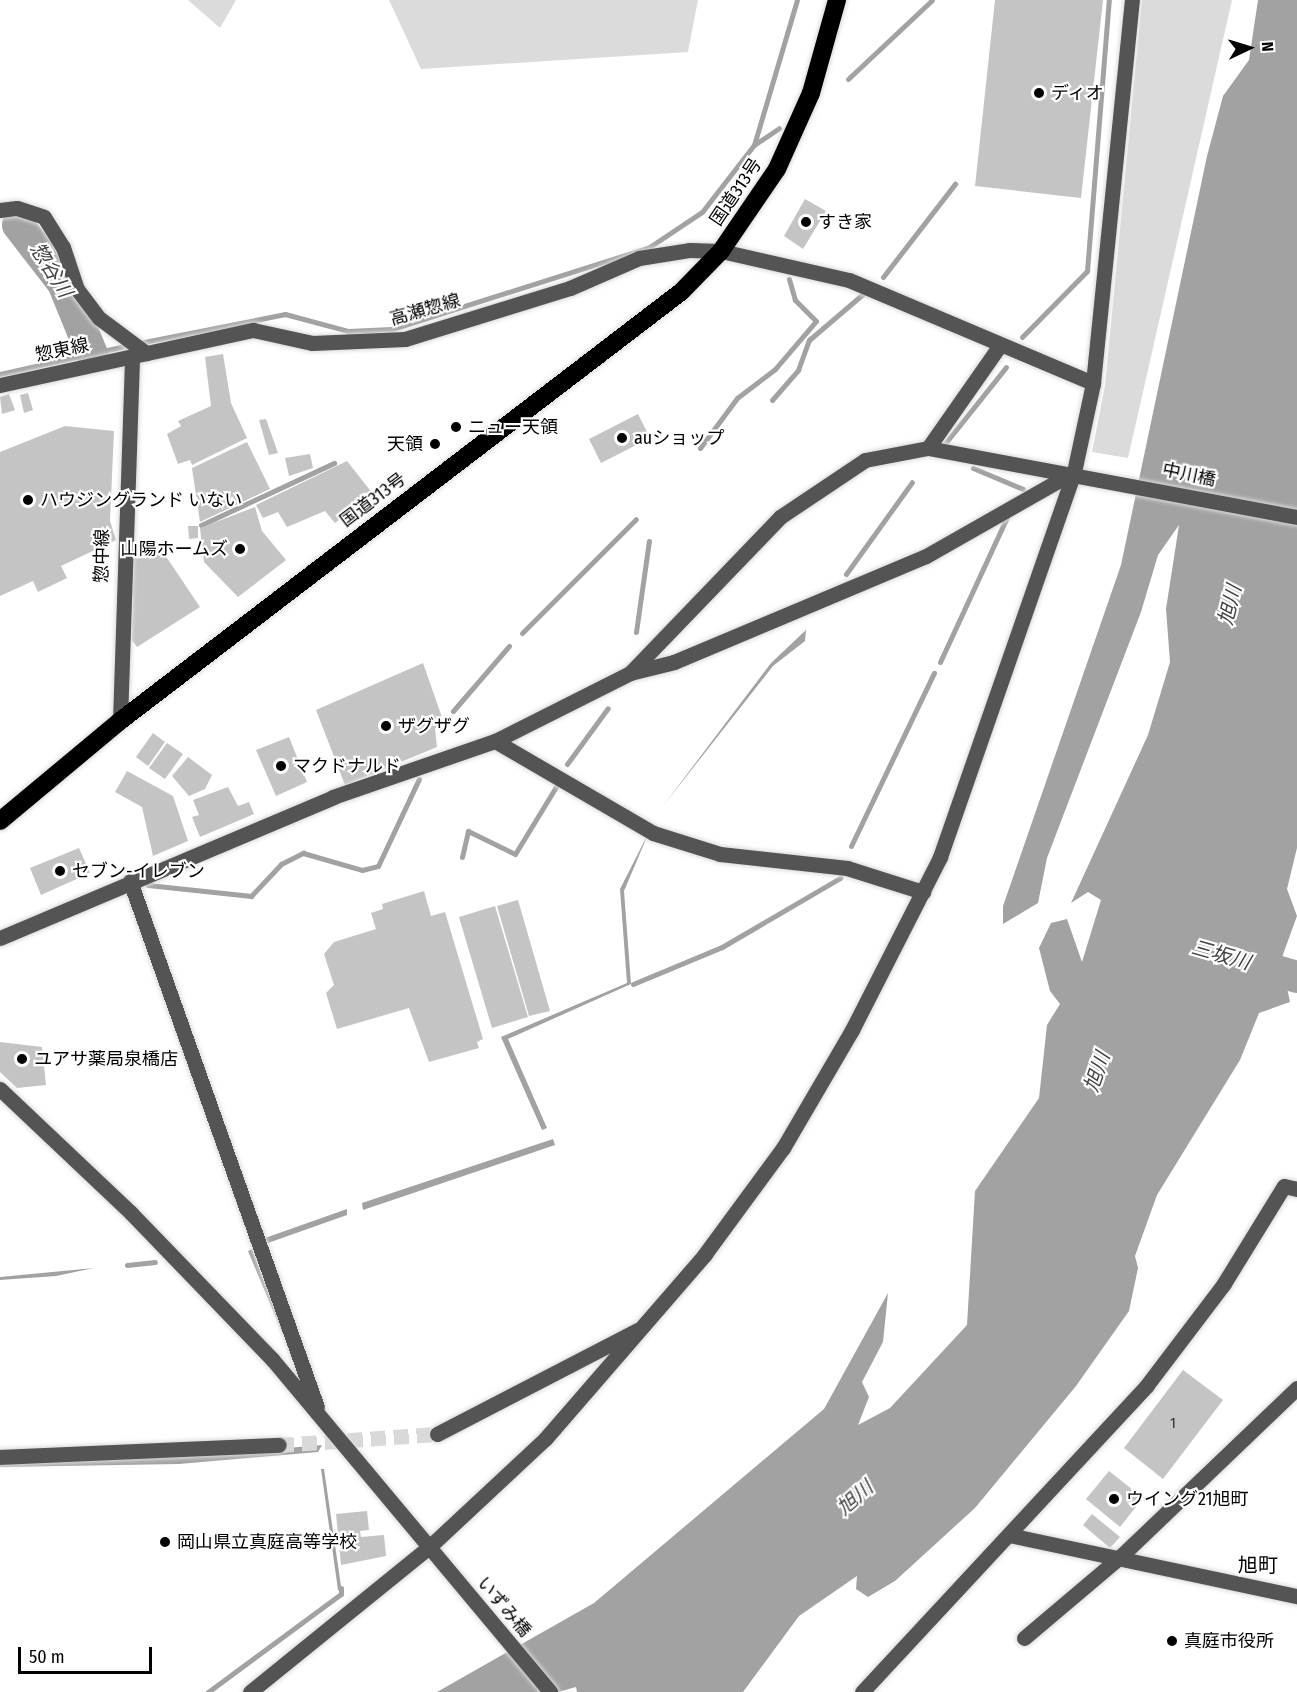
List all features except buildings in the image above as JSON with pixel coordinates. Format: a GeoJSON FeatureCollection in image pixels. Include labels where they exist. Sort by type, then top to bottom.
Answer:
{"type":"FeatureCollection","features":[{"type":"Feature","properties":{"kind":"highway","name":"国道313号"},"geometry":{"type":"LineString","coordinates":[[0,821],[120,721],[681,292],[721,251],[777,169],[810,93],[837,0]]}},
{"type":"Feature","properties":{"kind":"street"},"geometry":{"type":"LineString","coordinates":[[250,1692],[428,1548],[545,1439],[649,1324],[783,1148],[923,892],[983,741],[1074,471],[1093,383],[1132,0]]}},
{"type":"Feature","properties":{"kind":"street"},"geometry":{"type":"LineString","coordinates":[[0,210],[17,208],[44,217],[92,308],[139,355]]}},
{"type":"Feature","properties":{"kind":"street","name":"高瀬惣線"},"geometry":{"type":"LineString","coordinates":[[139,355],[253,330],[312,343],[405,339],[570,288],[639,258],[721,251],[849,280],[1093,383]]}},
{"type":"Feature","properties":{"kind":"street"},"geometry":{"type":"LineString","coordinates":[[928,448],[1000,345]]}},
{"type":"Feature","properties":{"kind":"street","name":"惣東線"},"geometry":{"type":"LineString","coordinates":[[0,386],[139,355]]}},
{"type":"Feature","properties":{"kind":"street","name":"惣中線"},"geometry":{"type":"LineString","coordinates":[[120,721],[139,355]]}},
{"type":"Feature","properties":{"kind":"street","name":"中川橋"},"geometry":{"type":"LineString","coordinates":[[630,673],[780,517],[865,460],[928,448],[1074,471],[1297,517]]}},
{"type":"Feature","properties":{"kind":"street"},"geometry":{"type":"LineString","coordinates":[[0,938],[333,796],[495,741],[630,673],[674,662],[926,556],[1074,471]]}},
{"type":"Feature","properties":{"kind":"street"},"geometry":{"type":"LineString","coordinates":[[495,741],[653,833],[720,854],[848,868],[923,892]]}},
{"type":"Feature","properties":{"kind":"street"},"geometry":{"type":"LineString","coordinates":[[130,881],[321,1418]]}},
{"type":"Feature","properties":{"kind":"street","name":"いずみ橋"},"geometry":{"type":"LineString","coordinates":[[0,1089],[140,1222],[273,1359],[550,1692]]}},
{"type":"Feature","properties":{"kind":"street"},"geometry":{"type":"LineString","coordinates":[[862,1692],[1147,1385],[1223,1286],[1284,1186],[1297,1189]]}},
{"type":"Feature","properties":{"kind":"street"},"geometry":{"type":"LineString","coordinates":[[437,1434],[649,1324]]}},
{"type":"Feature","properties":{"kind":"street"},"geometry":{"type":"LineString","coordinates":[[1024,1638],[1121,1556],[1297,1388]]}},
{"type":"Feature","properties":{"kind":"street"},"geometry":{"type":"LineString","coordinates":[[0,1457],[279,1445]]}},
{"type":"Feature","properties":{"kind":"street"},"geometry":{"type":"LineString","coordinates":[[1009,1535],[1121,1556],[1297,1596]]}},
{"type":"Feature","properties":{"kind":"shaded area"},"geometry":{"type":"Polygon","coordinates":[[[188,0],[236,0],[220,28],[188,0]]]}},
{"type":"Feature","properties":{"kind":"shaded area"},"geometry":{"type":"Polygon","coordinates":[[[389,0],[698,0],[688,52],[421,69],[389,0]]]}},
{"type":"Feature","properties":{"kind":"shaded area"},"geometry":{"type":"Polygon","coordinates":[[[1142,0],[1232,0],[1128,458],[1092,452],[1105,386],[1142,0]]]}},
{"type":"Feature","properties":{"kind":"water","name":"旭川"},"geometry":{"type":"Polygon","coordinates":[[[1258,0],[1297,0],[1297,848],[1287,889],[1297,916],[1281,960],[1290,1002],[1259,1013],[1240,1060],[1157,1195],[1135,1256],[1138,1268],[1129,1311],[1076,1386],[975,1508],[895,1581],[868,1597],[856,1589],[857,1576],[799,1616],[743,1692],[577,1692],[576,1687],[558,1692],[437,1692],[594,1603],[824,1409],[888,1293],[883,1342],[862,1382],[869,1397],[858,1425],[890,1408],[967,1325],[975,1191],[1039,1098],[1047,1025],[1060,1004],[1050,991],[1039,948],[1051,923],[1067,919],[1082,962],[1101,900],[1088,892],[1071,903],[1148,735],[1170,662],[1166,609],[1179,525],[1158,555],[1141,612],[1047,858],[1038,903],[1003,924],[1003,906],[1121,565],[1207,156],[1223,96],[1249,60],[1258,0]]]}},
{"type":"Feature","properties":{"kind":"water"},"geometry":{"type":"Polygon","coordinates":[[[806,630],[805,641],[773,666],[663,806],[771,663],[806,630]]]}},
{"type":"Feature","properties":{"kind":"water"},"geometry":{"type":"Polygon","coordinates":[[[649,832],[624,891],[631,984],[508,1039],[547,1128],[542,1130],[501,1037],[627,983],[620,889],[649,832]]]}},
{"type":"Feature","properties":{"kind":"water"},"geometry":{"type":"Polygon","coordinates":[[[553,1139],[555,1145],[363,1210],[362,1203],[553,1139]]]}},
{"type":"Feature","properties":{"kind":"water"},"geometry":{"type":"Polygon","coordinates":[[[347,1209],[347,1215],[268,1243],[265,1238],[347,1209]]]}},
{"type":"Feature","properties":{"kind":"water"},"geometry":{"type":"Polygon","coordinates":[[[252,1249],[286,1341],[248,1251],[252,1249]]]}},
{"type":"Feature","properties":{"kind":"water"},"geometry":{"type":"Polygon","coordinates":[[[94,1268],[56,1276],[0,1280],[0,1277],[94,1268]]]}},
{"type":"Feature","properties":{"kind":"water"},"geometry":{"type":"Polygon","coordinates":[[[322,1445],[318,1452],[179,1464],[0,1467],[0,1460],[177,1457],[322,1445]]]}},
{"type":"Feature","properties":{"kind":"water"},"geometry":{"type":"Polygon","coordinates":[[[321,1469],[324,1469],[342,1593],[338,1590],[321,1469]]]}},
{"type":"Feature","properties":{"kind":"waterway"},"geometry":{"type":"LineString","coordinates":[[754,145],[797,0]]}},
{"type":"Feature","properties":{"kind":"waterway"},"geometry":{"type":"LineString","coordinates":[[848,79],[932,0]]}},
{"type":"Feature","properties":{"kind":"waterway"},"geometry":{"type":"LineString","coordinates":[[1022,337],[1087,271],[1109,0]]}},
{"type":"Feature","properties":{"kind":"waterway"},"geometry":{"type":"LineString","coordinates":[[139,343],[285,314],[348,331],[392,329],[648,248],[702,212],[754,145],[779,128]]}},
{"type":"Feature","properties":{"kind":"waterway"},"geometry":{"type":"LineString","coordinates":[[883,277],[955,184]]}},
{"type":"Feature","properties":{"kind":"waterway","name":"惣谷川"},"geometry":{"type":"LineString","coordinates":[[18,225],[63,283],[92,354]]}},
{"type":"Feature","properties":{"kind":"waterway"},"geometry":{"type":"LineString","coordinates":[[700,448],[737,398],[775,369],[816,321],[795,300],[789,279]]}},
{"type":"Feature","properties":{"kind":"waterway"},"geometry":{"type":"LineString","coordinates":[[772,400],[798,370],[809,340],[864,293]]}},
{"type":"Feature","properties":{"kind":"waterway"},"geometry":{"type":"LineString","coordinates":[[0,374],[130,345]]}},
{"type":"Feature","properties":{"kind":"waterway"},"geometry":{"type":"LineString","coordinates":[[943,446],[1006,367]]}},
{"type":"Feature","properties":{"kind":"waterway"},"geometry":{"type":"LineString","coordinates":[[201,525],[334,463]]}},
{"type":"Feature","properties":{"kind":"waterway"},"geometry":{"type":"LineString","coordinates":[[973,468],[1023,489]]}},
{"type":"Feature","properties":{"kind":"waterway"},"geometry":{"type":"LineString","coordinates":[[846,574],[912,482]]}},
{"type":"Feature","properties":{"kind":"waterway"},"geometry":{"type":"LineString","coordinates":[[940,662],[1009,513]]}},
{"type":"Feature","properties":{"kind":"waterway"},"geometry":{"type":"LineString","coordinates":[[522,633],[636,519]]}},
{"type":"Feature","properties":{"kind":"waterway"},"geometry":{"type":"LineString","coordinates":[[636,632],[649,541]]}},
{"type":"Feature","properties":{"kind":"waterway"},"geometry":{"type":"LineString","coordinates":[[453,711],[509,646]]}},
{"type":"Feature","properties":{"kind":"waterway"},"geometry":{"type":"LineString","coordinates":[[851,846],[934,673]]}},
{"type":"Feature","properties":{"kind":"waterway"},"geometry":{"type":"LineString","coordinates":[[567,764],[608,708]]}},
{"type":"Feature","properties":{"kind":"waterway"},"geometry":{"type":"LineString","coordinates":[[148,885],[251,896],[281,864],[303,853],[362,870],[378,866],[419,779]]}},
{"type":"Feature","properties":{"kind":"waterway"},"geometry":{"type":"LineString","coordinates":[[462,857],[468,831],[515,854],[559,782]]}},
{"type":"Feature","properties":{"kind":"waterway"},"geometry":{"type":"LineString","coordinates":[[633,984],[722,947],[840,878]]}},
{"type":"Feature","properties":{"kind":"waterway","name":"三坂川"},"geometry":{"type":"LineString","coordinates":[[1241,961],[1297,977]]}},
{"type":"Feature","properties":{"kind":"waterway"},"geometry":{"type":"LineString","coordinates":[[127,1265],[155,1262]]}},
{"type":"Feature","properties":{"kind":"waterway"},"geometry":{"type":"LineString","coordinates":[[208,1692],[341,1594],[341,1588]]}},
{"type":"Feature","properties":{"kind":"tunnel"},"geometry":{"type":"LineString","coordinates":[[279,1445],[437,1434]]}},
{"type":"Feature","properties":{"kind":"place","name":"ディオ"},"geometry":{"type":"Point","coordinates":[1039,93]}},
{"type":"Feature","properties":{"kind":"place","name":"すき家"},"geometry":{"type":"Point","coordinates":[806,222]}},
{"type":"Feature","properties":{"kind":"place","name":"ニュー天領"},"geometry":{"type":"Point","coordinates":[456,427]}},
{"type":"Feature","properties":{"kind":"place","name":"auショップ"},"geometry":{"type":"Point","coordinates":[622,438]}},
{"type":"Feature","properties":{"kind":"place","name":"天領"},"geometry":{"type":"Point","coordinates":[435,444]}},
{"type":"Feature","properties":{"kind":"place","name":"ハウジングランド いない"},"geometry":{"type":"Point","coordinates":[28,500]}},
{"type":"Feature","properties":{"kind":"place","name":"山陽ホームズ"},"geometry":{"type":"Point","coordinates":[240,549]}},
{"type":"Feature","properties":{"kind":"place","name":"ザグザグ"},"geometry":{"type":"Point","coordinates":[386,726]}},
{"type":"Feature","properties":{"kind":"place","name":"マクドナルド"},"geometry":{"type":"Point","coordinates":[281,766]}},
{"type":"Feature","properties":{"kind":"place","name":"セブン-イレブン"},"geometry":{"type":"Point","coordinates":[60,871]}},
{"type":"Feature","properties":{"kind":"place","name":"ユアサ薬局泉橋店"},"geometry":{"type":"Point","coordinates":[22,1059]}},
{"type":"Feature","properties":{"kind":"place","name":"ウイング21旭町"},"geometry":{"type":"Point","coordinates":[1114,1499]}},
{"type":"Feature","properties":{"kind":"place","name":"岡山県立真庭高等学校"},"geometry":{"type":"Point","coordinates":[165,1542]}},
{"type":"Feature","properties":{"kind":"place","name":"真庭市役所"},"geometry":{"type":"Point","coordinates":[1172,1641]}},
{"type":"Feature","properties":{"kind":"district","name":"旭町"},"geometry":{"type":"Point","coordinates":[1258,1565]}}]}
